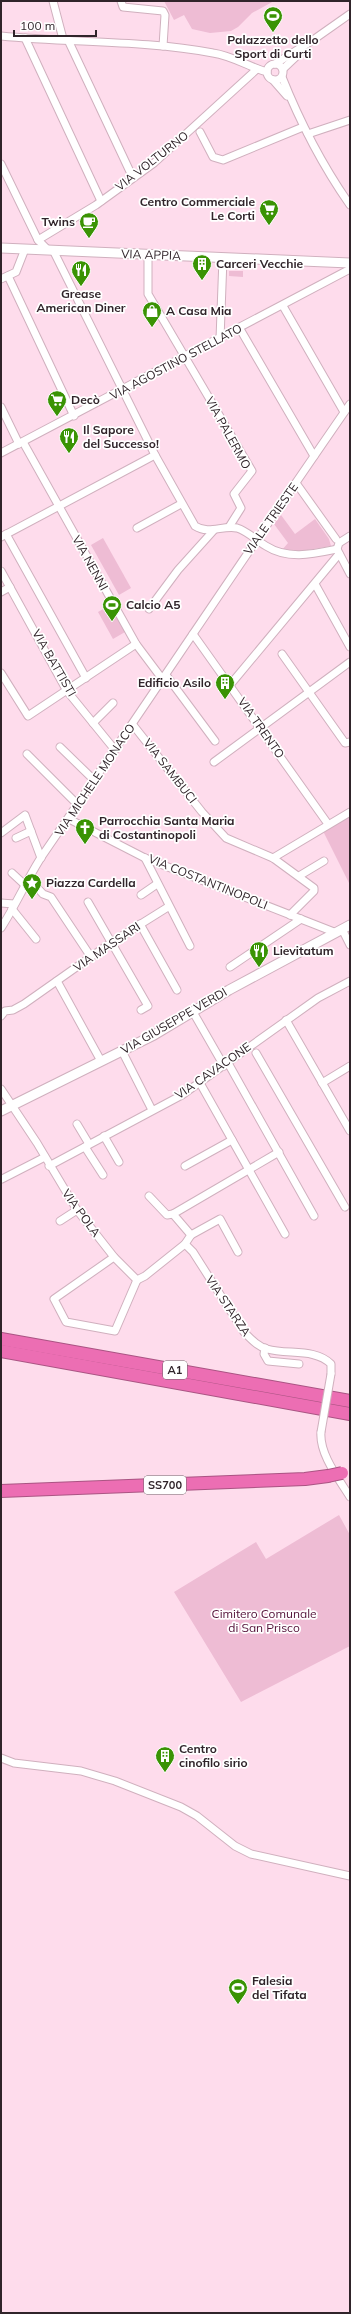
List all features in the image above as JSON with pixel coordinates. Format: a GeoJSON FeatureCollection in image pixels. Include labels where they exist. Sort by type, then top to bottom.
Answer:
{"type":"FeatureCollection","features":[{"type":"Feature","properties":{"kind":"highway","name":"A1"},"geometry":{"type":"LineString","coordinates":[[1,1339],[350,1401]]}},
{"type":"Feature","properties":{"kind":"highway","name":"A1"},"geometry":{"type":"LineString","coordinates":[[1,1351],[350,1414]]}},
{"type":"Feature","properties":{"kind":"highway","name":"SS700"},"geometry":{"type":"LineString","coordinates":[[1,1491],[305,1479],[346,1472]]}},
{"type":"Feature","properties":{"kind":"street"},"geometry":{"type":"LineString","coordinates":[[53,1],[65,39],[133,178]]}},
{"type":"Feature","properties":{"kind":"street"},"geometry":{"type":"LineString","coordinates":[[121,1],[123,7],[163,11],[165,15],[163,46]]}},
{"type":"Feature","properties":{"kind":"street"},"geometry":{"type":"LineString","coordinates":[[1,36],[163,46],[213,53],[247,63],[271,67],[350,14]]}},
{"type":"Feature","properties":{"kind":"street"},"geometry":{"type":"LineString","coordinates":[[25,38],[101,201]]}},
{"type":"Feature","properties":{"kind":"street"},"geometry":{"type":"LineString","coordinates":[[313,40],[283,70],[282,77],[290,99],[304,127],[332,179],[350,205]]}},
{"type":"Feature","properties":{"kind":"street"},"geometry":{"type":"LineString","coordinates":[[247,63],[257,68],[280,65],[283,70]]}},
{"type":"Feature","properties":{"kind":"street"},"geometry":{"type":"LineString","coordinates":[[271,67],[272,80],[290,99]]}},
{"type":"Feature","properties":{"kind":"street","name":"VIA VOLTURNO"},"geometry":{"type":"LineString","coordinates":[[38,240],[101,201],[133,178],[194,128],[257,68]]}},
{"type":"Feature","properties":{"kind":"street"},"geometry":{"type":"LineString","coordinates":[[272,80],[282,77]]}},
{"type":"Feature","properties":{"kind":"street"},"geometry":{"type":"LineString","coordinates":[[308,134],[350,120]]}},
{"type":"Feature","properties":{"kind":"street"},"geometry":{"type":"LineString","coordinates":[[200,132],[213,157],[223,160],[304,127]]}},
{"type":"Feature","properties":{"kind":"street"},"geometry":{"type":"LineString","coordinates":[[1,164],[38,240],[51,250],[155,455],[181,504],[195,526],[206,530],[229,527],[245,532],[278,552],[288,555],[338,552]]}},
{"type":"Feature","properties":{"kind":"street","name":"VIA APPIA"},"geometry":{"type":"LineString","coordinates":[[1,248],[349,263]]}},
{"type":"Feature","properties":{"kind":"street"},"geometry":{"type":"LineString","coordinates":[[25,249],[7,277],[74,416]]}},
{"type":"Feature","properties":{"kind":"street"},"geometry":{"type":"LineString","coordinates":[[148,254],[148,294],[185,357]]}},
{"type":"Feature","properties":{"kind":"street"},"geometry":{"type":"LineString","coordinates":[[220,339],[222,258]]}},
{"type":"Feature","properties":{"kind":"street","name":"VIA APPIA"},"geometry":{"type":"LineString","coordinates":[[322,285],[349,263]]}},
{"type":"Feature","properties":{"kind":"street","name":"VIA AGOSTINO STELLATO"},"geometry":{"type":"LineString","coordinates":[[1,453],[322,285]]}},
{"type":"Feature","properties":{"kind":"street"},"geometry":{"type":"LineString","coordinates":[[282,306],[344,412]]}},
{"type":"Feature","properties":{"kind":"street"},"geometry":{"type":"LineString","coordinates":[[240,329],[314,456]]}},
{"type":"Feature","properties":{"kind":"street","name":"VIA PALERMO"},"geometry":{"type":"LineString","coordinates":[[185,357],[252,471],[234,494],[241,508],[229,527]]}},
{"type":"Feature","properties":{"kind":"street","name":"VIALE TRIESTE"},"geometry":{"type":"LineString","coordinates":[[193,635],[256,539],[350,404]]}},
{"type":"Feature","properties":{"kind":"street","name":"VIA NENNI"},"geometry":{"type":"LineString","coordinates":[[1,407],[59,506],[136,644],[215,741]]}},
{"type":"Feature","properties":{"kind":"street"},"geometry":{"type":"LineString","coordinates":[[86,678],[3,536],[155,455]]}},
{"type":"Feature","properties":{"kind":"street"},"geometry":{"type":"LineString","coordinates":[[296,483],[336,539]]}},
{"type":"Feature","properties":{"kind":"street"},"geometry":{"type":"LineString","coordinates":[[137,528],[181,504]]}},
{"type":"Feature","properties":{"kind":"street"},"geometry":{"type":"LineString","coordinates":[[149,610],[178,570],[214,530]]}},
{"type":"Feature","properties":{"kind":"street"},"geometry":{"type":"LineString","coordinates":[[230,685],[316,584],[338,552],[339,543],[350,536]]}},
{"type":"Feature","properties":{"kind":"street"},"geometry":{"type":"LineString","coordinates":[[338,552],[349,572]]}},
{"type":"Feature","properties":{"kind":"street","name":"VIA BATTISTI"},"geometry":{"type":"LineString","coordinates":[[1,571],[67,690],[115,750]]}},
{"type":"Feature","properties":{"kind":"street"},"geometry":{"type":"LineString","coordinates":[[316,584],[350,647]]}},
{"type":"Feature","properties":{"kind":"street"},"geometry":{"type":"LineString","coordinates":[[1,592],[10,587]]}},
{"type":"Feature","properties":{"kind":"street","name":"VIA MICHELE MONACO"},"geometry":{"type":"LineString","coordinates":[[1,928],[30,880],[41,858],[95,781],[193,635]]}},
{"type":"Feature","properties":{"kind":"street","name":"VIA TRENTO"},"geometry":{"type":"LineString","coordinates":[[193,635],[261,727],[328,824]]}},
{"type":"Feature","properties":{"kind":"street"},"geometry":{"type":"LineString","coordinates":[[1,673],[28,716],[136,644]]}},
{"type":"Feature","properties":{"kind":"street"},"geometry":{"type":"LineString","coordinates":[[282,654],[346,743],[350,742]]}},
{"type":"Feature","properties":{"kind":"street"},"geometry":{"type":"LineString","coordinates":[[214,762],[350,662]]}},
{"type":"Feature","properties":{"kind":"street"},"geometry":{"type":"LineString","coordinates":[[93,723],[113,703]]}},
{"type":"Feature","properties":{"kind":"street","name":"VIA SAMBUCI"},"geometry":{"type":"LineString","coordinates":[[133,725],[202,812],[226,838],[273,858],[315,889],[290,915]]}},
{"type":"Feature","properties":{"kind":"street"},"geometry":{"type":"LineString","coordinates":[[60,747],[95,781]]}},
{"type":"Feature","properties":{"kind":"street"},"geometry":{"type":"LineString","coordinates":[[27,754],[78,805]]}},
{"type":"Feature","properties":{"kind":"street"},"geometry":{"type":"LineString","coordinates":[[273,858],[350,812]]}},
{"type":"Feature","properties":{"kind":"street"},"geometry":{"type":"LineString","coordinates":[[1,833],[25,815],[41,858]]}},
{"type":"Feature","properties":{"kind":"street","name":"VIA COSTANTINOPOLI"},"geometry":{"type":"LineString","coordinates":[[69,819],[145,858],[301,920],[342,929]]}},
{"type":"Feature","properties":{"kind":"street"},"geometry":{"type":"LineString","coordinates":[[16,838],[31,831]]}},
{"type":"Feature","properties":{"kind":"street"},"geometry":{"type":"LineString","coordinates":[[145,858],[168,907],[190,946]]}},
{"type":"Feature","properties":{"kind":"street"},"geometry":{"type":"LineString","coordinates":[[299,876],[324,861]]}},
{"type":"Feature","properties":{"kind":"street"},"geometry":{"type":"LineString","coordinates":[[12,873],[26,886]]}},
{"type":"Feature","properties":{"kind":"street"},"geometry":{"type":"LineString","coordinates":[[30,880],[43,894],[51,897],[91,957]]}},
{"type":"Feature","properties":{"kind":"street"},"geometry":{"type":"LineString","coordinates":[[141,895],[157,884]]}},
{"type":"Feature","properties":{"kind":"street"},"geometry":{"type":"LineString","coordinates":[[88,902],[148,1006],[141,1010]]}},
{"type":"Feature","properties":{"kind":"street"},"geometry":{"type":"LineString","coordinates":[[1,903],[13,907],[36,939]]}},
{"type":"Feature","properties":{"kind":"street","name":"VIA MASSARI"},"geometry":{"type":"LineString","coordinates":[[1,1016],[5,1011],[13,1010],[24,1004],[112,942],[168,907]]}},
{"type":"Feature","properties":{"kind":"street"},"geometry":{"type":"LineString","coordinates":[[230,967],[301,920]]}},
{"type":"Feature","properties":{"kind":"street"},"geometry":{"type":"LineString","coordinates":[[140,924],[177,990]]}},
{"type":"Feature","properties":{"kind":"street"},"geometry":{"type":"LineString","coordinates":[[342,929],[350,945]]}},
{"type":"Feature","properties":{"kind":"street","name":"VIA GIUSEPPE VERDI"},"geometry":{"type":"LineString","coordinates":[[1,1111],[122,1051],[342,929]]}},
{"type":"Feature","properties":{"kind":"street"},"geometry":{"type":"LineString","coordinates":[[57,981],[101,1061]]}},
{"type":"Feature","properties":{"kind":"street","name":"VIA CAVACONE"},"geometry":{"type":"LineString","coordinates":[[50,1166],[200,1083],[318,998],[350,981]]}},
{"type":"Feature","properties":{"kind":"street"},"geometry":{"type":"LineString","coordinates":[[193,1012],[279,1152],[314,1216]]}},
{"type":"Feature","properties":{"kind":"street"},"geometry":{"type":"LineString","coordinates":[[286,1020],[322,1083],[349,1126]]}},
{"type":"Feature","properties":{"kind":"street"},"geometry":{"type":"LineString","coordinates":[[122,1051],[152,1110]]}},
{"type":"Feature","properties":{"kind":"street"},"geometry":{"type":"LineString","coordinates":[[256,1053],[345,1207]]}},
{"type":"Feature","properties":{"kind":"street"},"geometry":{"type":"LineString","coordinates":[[322,1083],[350,1066]]}},
{"type":"Feature","properties":{"kind":"street"},"geometry":{"type":"LineString","coordinates":[[200,1083],[285,1234]]}},
{"type":"Feature","properties":{"kind":"street","name":"VIA POLA"},"geometry":{"type":"LineString","coordinates":[[1,1089],[77,1210],[114,1257],[137,1280]]}},
{"type":"Feature","properties":{"kind":"street"},"geometry":{"type":"LineString","coordinates":[[77,1124],[103,1175]]}},
{"type":"Feature","properties":{"kind":"street"},"geometry":{"type":"LineString","coordinates":[[104,1136],[119,1162]]}},
{"type":"Feature","properties":{"kind":"street"},"geometry":{"type":"LineString","coordinates":[[186,1166],[232,1140]]}},
{"type":"Feature","properties":{"kind":"street"},"geometry":{"type":"LineString","coordinates":[[149,1196],[167,1215],[173,1214],[279,1152]]}},
{"type":"Feature","properties":{"kind":"street"},"geometry":{"type":"LineString","coordinates":[[2,1179],[45,1157]]}},
{"type":"Feature","properties":{"kind":"street"},"geometry":{"type":"LineString","coordinates":[[60,1220],[77,1210]]}},
{"type":"Feature","properties":{"kind":"street"},"geometry":{"type":"LineString","coordinates":[[173,1214],[191,1235]]}},
{"type":"Feature","properties":{"kind":"street"},"geometry":{"type":"LineString","coordinates":[[114,1257],[54,1299],[66,1322],[115,1331],[137,1280],[145,1276],[184,1244],[187,1238],[191,1235],[220,1219],[238,1252]]}},
{"type":"Feature","properties":{"kind":"street","name":"VIA STARZA"},"geometry":{"type":"LineString","coordinates":[[184,1244],[193,1252],[244,1332],[254,1343],[265,1348],[324,1357],[331,1364],[331,1374],[320,1439],[326,1454],[350,1497]]}},
{"type":"Feature","properties":{"kind":"street"},"geometry":{"type":"LineString","coordinates":[[265,1348],[264,1354],[268,1361],[299,1364]]}},
{"type":"Feature","properties":{"kind":"street"},"geometry":{"type":"LineString","coordinates":[[1,1758],[14,1763],[81,1771],[115,1781],[181,1807],[197,1816],[235,1846],[251,1854],[350,1876]]}},
{"type":"Feature","properties":{"kind":"green space"},"geometry":{"type":"Polygon","coordinates":[[[164,1],[274,1],[252,13],[238,27],[231,31],[210,33],[192,29],[184,15],[174,20],[164,1]]]}},
{"type":"Feature","properties":{"kind":"green space"},"geometry":{"type":"Polygon","coordinates":[[[229,271],[243,271],[243,277],[229,276],[229,271]]]}},
{"type":"Feature","properties":{"kind":"green space"},"geometry":{"type":"Polygon","coordinates":[[[281,515],[295,534],[315,519],[329,539],[331,546],[296,552],[282,550],[288,543],[274,524],[281,515]]]}},
{"type":"Feature","properties":{"kind":"green space"},"geometry":{"type":"Polygon","coordinates":[[[103,538],[131,588],[119,595],[91,545],[103,538]]]}},
{"type":"Feature","properties":{"kind":"green space","name":"Calcio A5"},"geometry":{"type":"Polygon","coordinates":[[[110,605],[125,632],[113,639],[98,612],[110,605]]]}},
{"type":"Feature","properties":{"kind":"green space"},"geometry":{"type":"Polygon","coordinates":[[[350,815],[350,885],[322,829],[350,815]]]}},
{"type":"Feature","properties":{"kind":"green space","name":"Cimitero Comunale di San Prisco"},"geometry":{"type":"Polygon","coordinates":[[[339,1515],[350,1535],[350,1646],[241,1702],[174,1592],[256,1542],[266,1559],[339,1515]]]}},
{"type":"Feature","properties":{"kind":"place","name":"Palazzetto dello Sport di Curti"},"geometry":{"type":"Point","coordinates":[273,33]}},
{"type":"Feature","properties":{"kind":"place","name":"Centro Commerciale Le Corti"},"geometry":{"type":"Point","coordinates":[269,226]}},
{"type":"Feature","properties":{"kind":"place","name":"Twins"},"geometry":{"type":"Point","coordinates":[89,239]}},
{"type":"Feature","properties":{"kind":"place","name":"Carceri Vecchie"},"geometry":{"type":"Point","coordinates":[202,281]}},
{"type":"Feature","properties":{"kind":"place","name":"Grease American Diner"},"geometry":{"type":"Point","coordinates":[81,287]}},
{"type":"Feature","properties":{"kind":"place","name":"A Casa Mia"},"geometry":{"type":"Point","coordinates":[152,328]}},
{"type":"Feature","properties":{"kind":"place","name":"Decò"},"geometry":{"type":"Point","coordinates":[57,417]}},
{"type":"Feature","properties":{"kind":"place","name":"Il Sapore del Successo!"},"geometry":{"type":"Point","coordinates":[69,454]}},
{"type":"Feature","properties":{"kind":"place","name":"Calcio A5"},"geometry":{"type":"Point","coordinates":[112,622]}},
{"type":"Feature","properties":{"kind":"place","name":"Edificio Asilo"},"geometry":{"type":"Point","coordinates":[225,700]}},
{"type":"Feature","properties":{"kind":"place","name":"Parrocchia Santa Maria di Costantinopoli"},"geometry":{"type":"Point","coordinates":[85,845]}},
{"type":"Feature","properties":{"kind":"place","name":"Piazza Cardella"},"geometry":{"type":"Point","coordinates":[32,900]}},
{"type":"Feature","properties":{"kind":"place","name":"Lievitatum"},"geometry":{"type":"Point","coordinates":[259,968]}},
{"type":"Feature","properties":{"kind":"place","name":"Centro cinofilo sirio"},"geometry":{"type":"Point","coordinates":[165,1773]}},
{"type":"Feature","properties":{"kind":"place","name":"Falesia del Tifata"},"geometry":{"type":"Point","coordinates":[238,2005]}}]}
